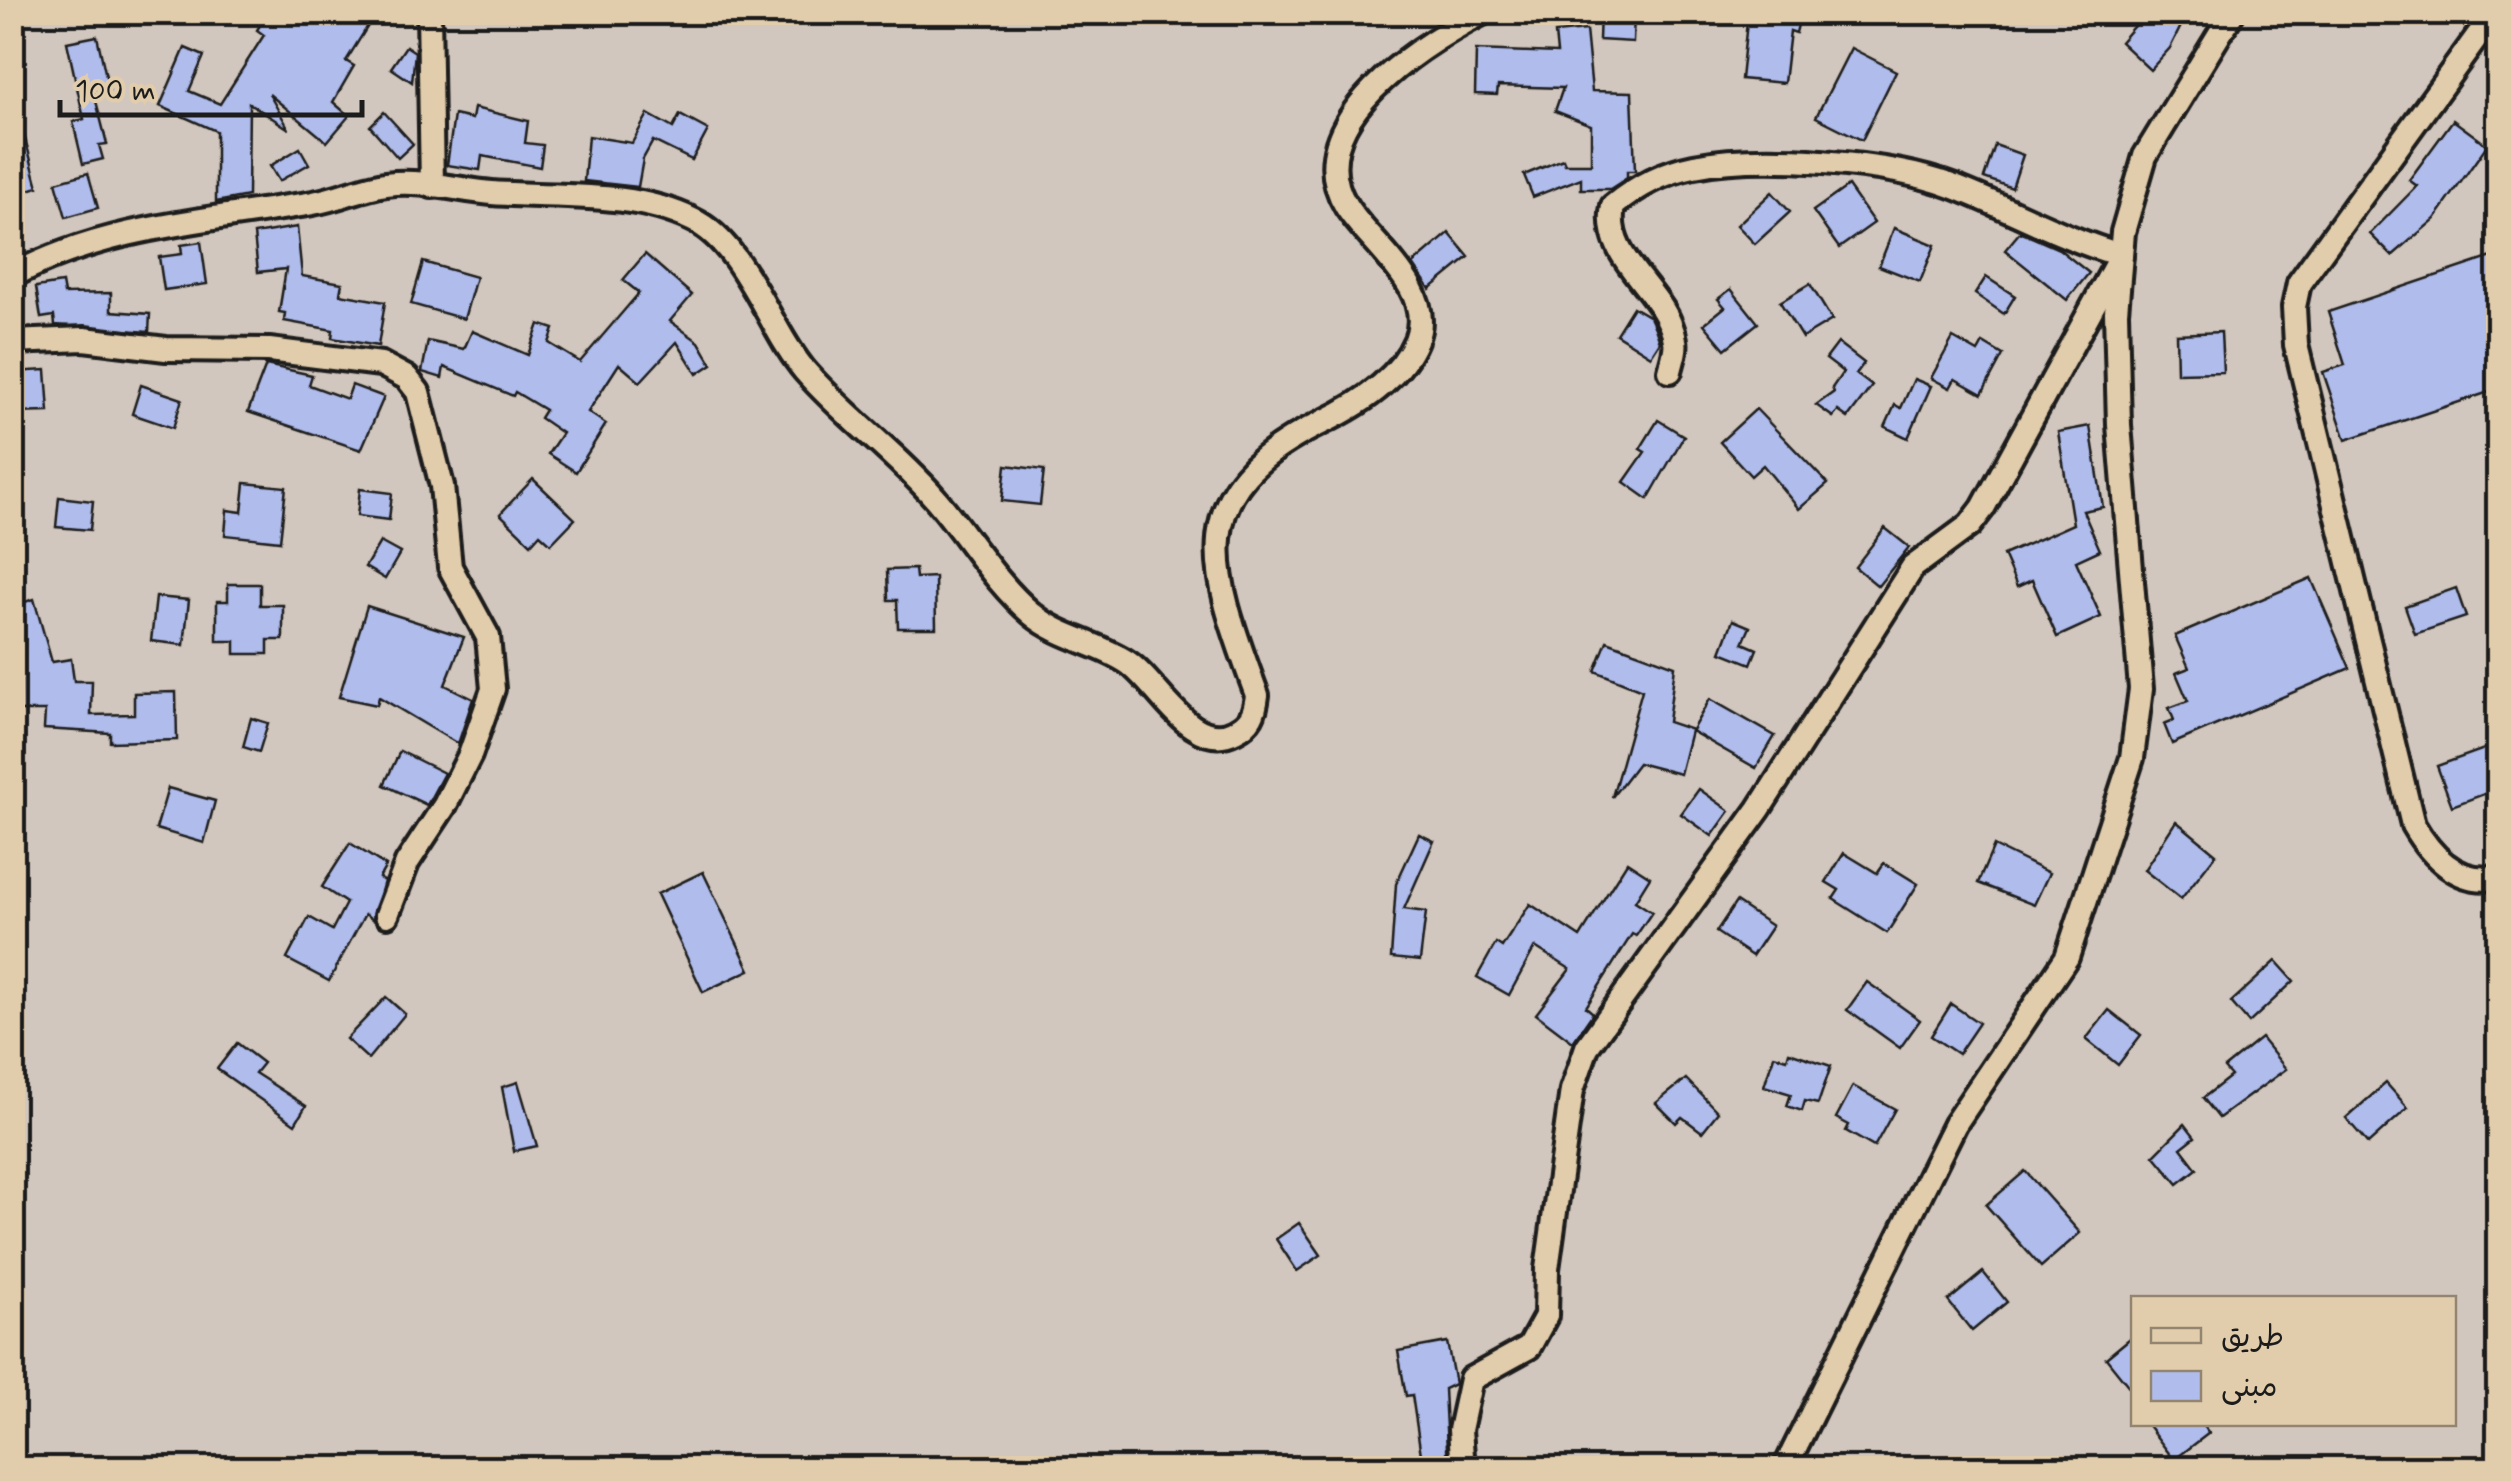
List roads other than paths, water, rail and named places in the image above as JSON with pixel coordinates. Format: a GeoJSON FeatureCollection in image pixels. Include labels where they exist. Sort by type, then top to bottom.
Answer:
{"type":"FeatureCollection","features":[{"type":"Feature","properties":{"kind":"street"},"geometry":{"type":"LineString","coordinates":[[429,12],[432,186]]}},
{"type":"Feature","properties":{"kind":"street"},"geometry":{"type":"LineString","coordinates":[[12,276],[98,241],[206,217],[317,203],[388,183],[494,193],[564,193],[666,208],[699,222],[739,264],[790,354],[828,397],[932,495],[1032,615],[1130,663],[1178,714],[1207,734],[1228,734],[1255,713],[1258,696],[1217,572],[1225,513],[1251,471],[1278,444],[1364,401],[1416,341],[1421,317],[1402,279],[1345,205],[1337,185],[1340,136],[1384,75],[1434,38],[1484,12]]}},
{"type":"Feature","properties":{"kind":"street"},"geometry":{"type":"LineString","coordinates":[[1785,1468],[1955,1124],[2066,957],[2132,758],[2141,689],[2119,425],[2116,312],[2121,255],[2145,156],[2233,12]]}},
{"type":"Feature","properties":{"kind":"street"},"geometry":{"type":"LineString","coordinates":[[2496,15],[2299,283],[2294,307],[2296,345],[2413,825],[2428,851],[2454,872],[2487,879],[2498,877]]}},
{"type":"Feature","properties":{"kind":"street"},"geometry":{"type":"LineString","coordinates":[[1670,372],[1676,343],[1667,318],[1617,247],[1609,225],[1613,206],[1637,187],[1695,166],[1846,163],[1895,170],[1952,186],[2067,240],[2121,255]]}},
{"type":"Feature","properties":{"kind":"street"},"geometry":{"type":"LineString","coordinates":[[1463,1468],[1460,1430],[1471,1379],[1529,1347],[1546,1316],[1547,1269],[1572,1090],[1588,1048],[1758,809],[1913,567],[1970,525],[1983,508],[2121,255]]}},
{"type":"Feature","properties":{"kind":"street"},"geometry":{"type":"LineString","coordinates":[[12,342],[84,340],[166,350],[269,350],[381,364],[407,378],[418,392],[442,486],[450,567],[488,637],[493,689],[470,754],[445,805],[407,863],[388,914]]}}]}
